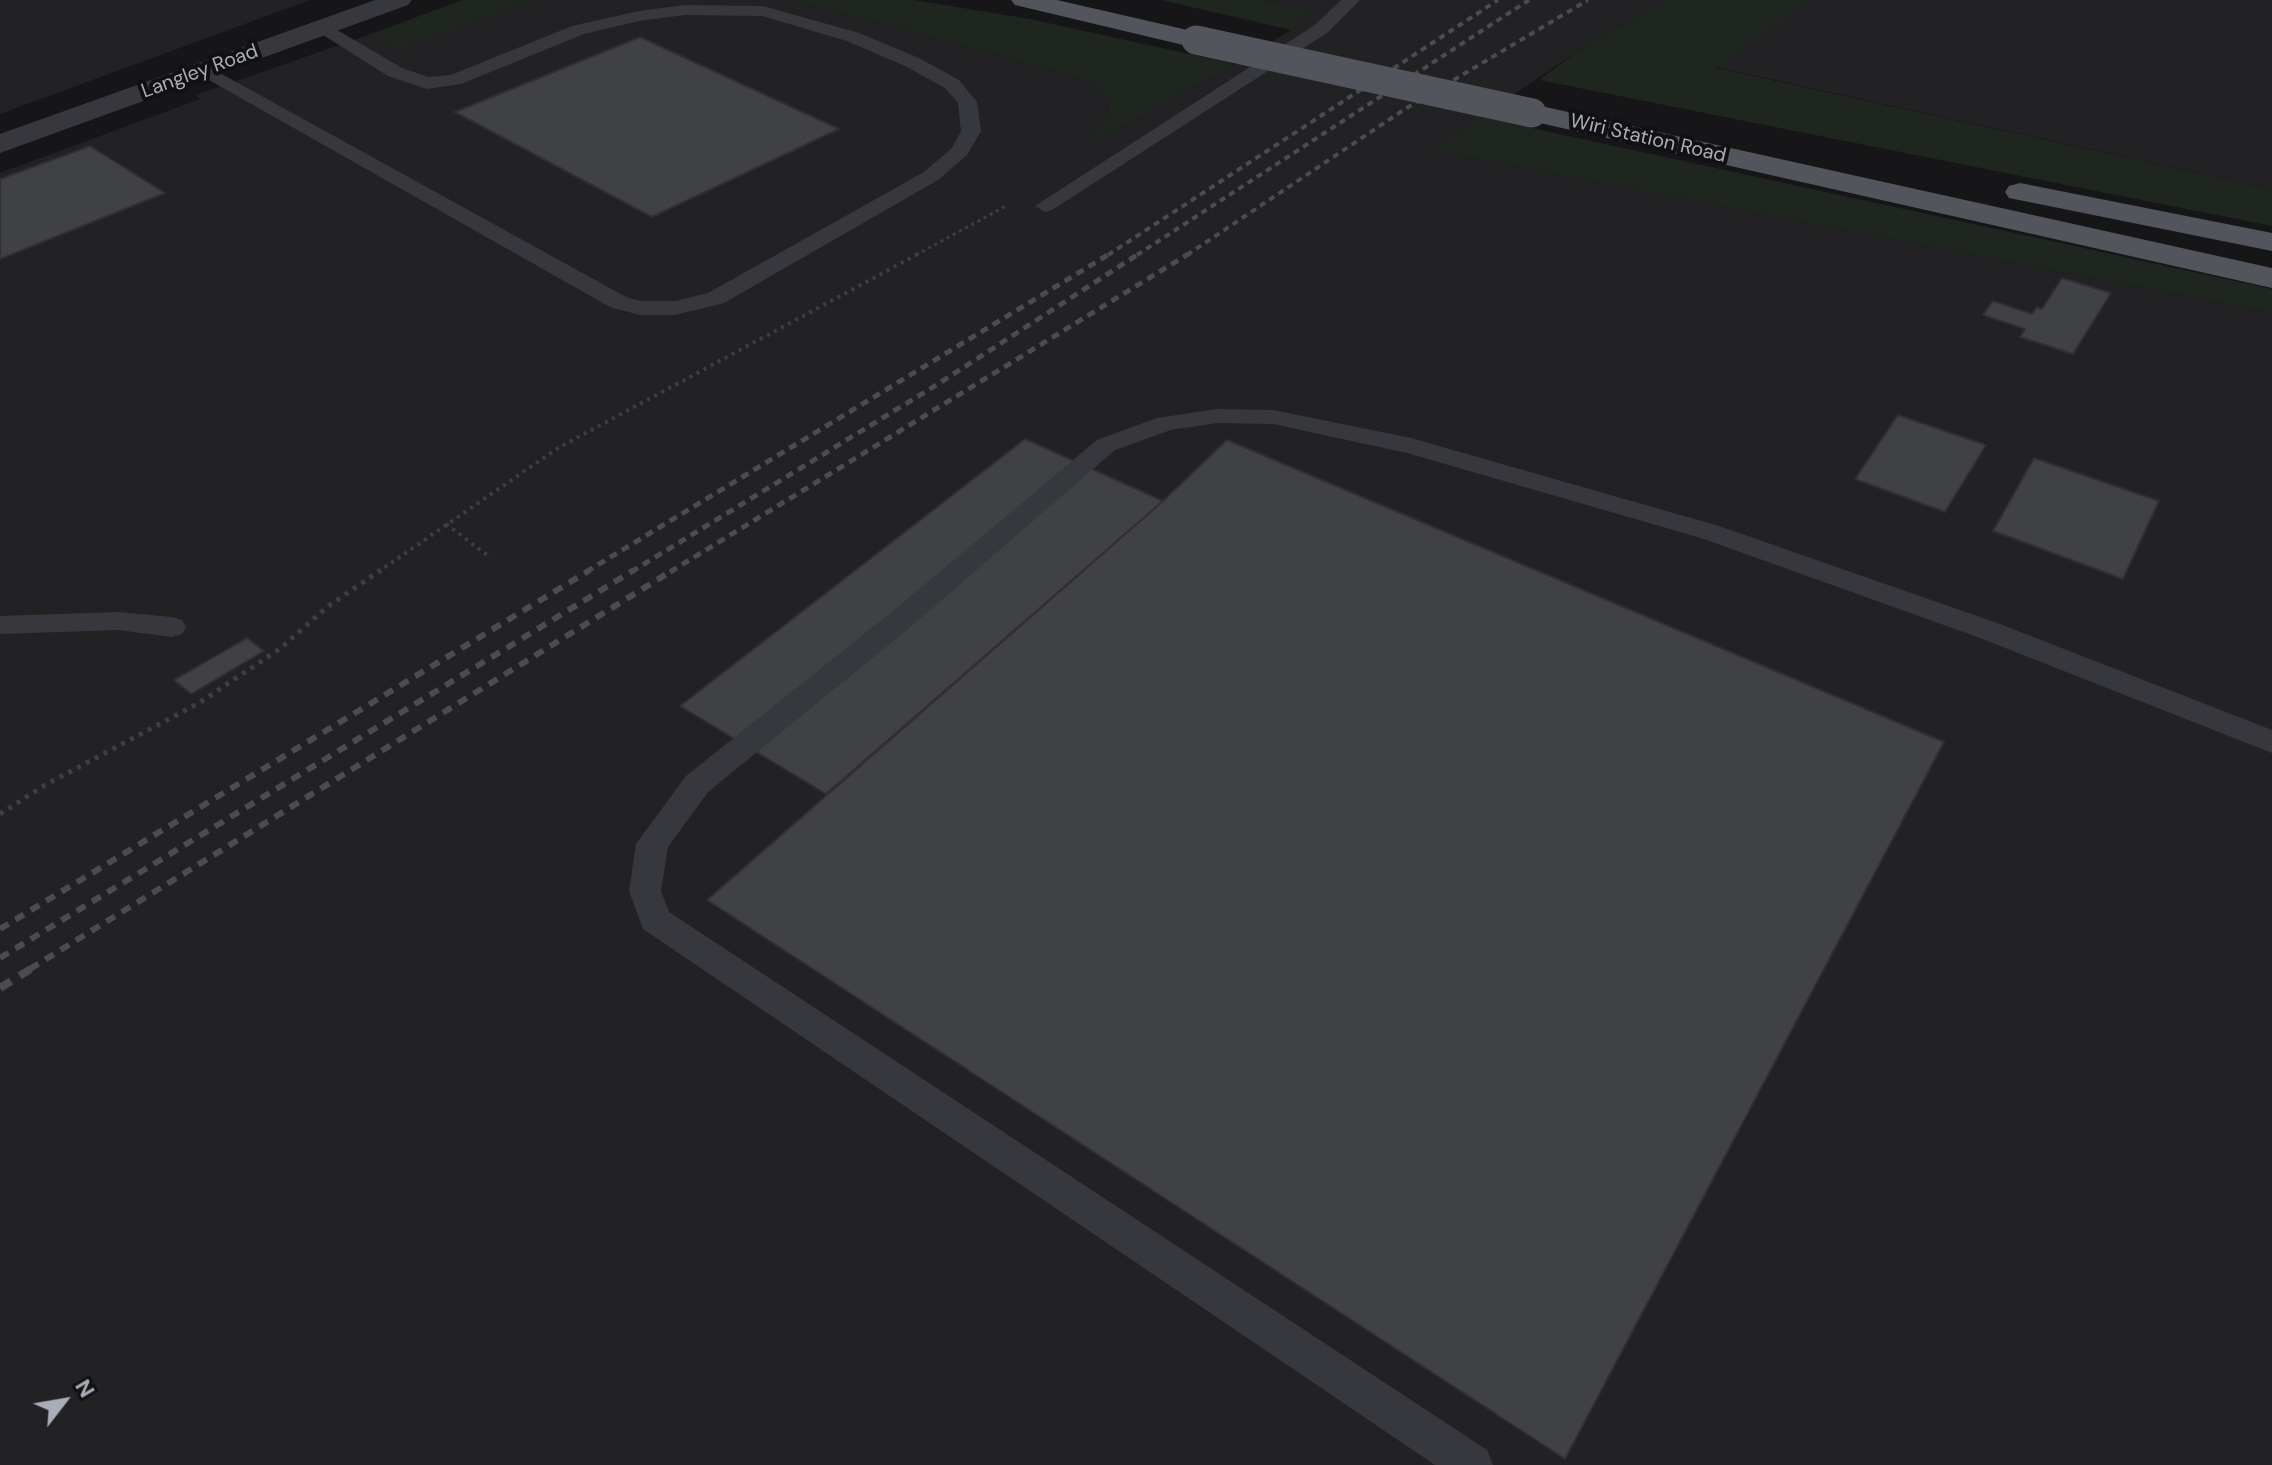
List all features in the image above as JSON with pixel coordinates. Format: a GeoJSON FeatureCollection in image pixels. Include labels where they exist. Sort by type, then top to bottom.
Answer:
{"type":"FeatureCollection","features":[{"type":"Feature","properties":{"kind":"main road","name":"Wiri Station Road"},"geometry":{"type":"LineString","coordinates":[[1024,0],[1208,34],[1543,105],[2272,278]]}},
{"type":"Feature","properties":{"kind":"main road","name":"Wiri Station Road"},"geometry":{"type":"LineString","coordinates":[[1105,0],[1208,34]]}},
{"type":"Feature","properties":{"kind":"main road","name":"Wiri Station Road"},"geometry":{"type":"LineString","coordinates":[[1543,105],[1954,178]]}},
{"type":"Feature","properties":{"kind":"main road"},"geometry":{"type":"LineString","coordinates":[[1985,185],[2272,242]]}},
{"type":"Feature","properties":{"kind":"street","name":"Langley Road"},"geometry":{"type":"LineString","coordinates":[[0,144],[399,0]]}},
{"type":"Feature","properties":{"kind":"lane"},"geometry":{"type":"LineString","coordinates":[[1045,206],[1321,29],[1351,0]]}},
{"type":"Feature","properties":{"kind":"lane"},"geometry":{"type":"LineString","coordinates":[[202,71],[618,302],[640,308],[675,308],[716,298],[931,176],[960,151],[971,131],[967,102],[952,84],[912,62],[853,37],[763,11],[685,10],[639,16],[578,30],[454,80],[427,83],[395,72],[321,28]]}},
{"type":"Feature","properties":{"kind":"lane"},"geometry":{"type":"LineString","coordinates":[[1472,1465],[655,920],[645,891],[652,844],[697,784],[903,618],[1106,445],[1166,423],[1217,416],[1273,417],[1411,446],[1710,532],[1990,631],[2272,742]]}},
{"type":"Feature","properties":{"kind":"lane"},"geometry":{"type":"LineString","coordinates":[[0,625],[118,621],[172,627]]}},
{"type":"Feature","properties":{"kind":"path"},"geometry":{"type":"LineString","coordinates":[[0,814],[45,785],[199,703],[281,648],[327,607],[558,448],[1007,206]]}},
{"type":"Feature","properties":{"kind":"path"},"geometry":{"type":"LineString","coordinates":[[446,524],[491,558]]}},
{"type":"Feature","properties":{"kind":"shaded area"},"geometry":{"type":"Polygon","coordinates":[[[0,0],[310,0],[0,114],[0,0]]]}},
{"type":"Feature","properties":{"kind":"shaded area"},"geometry":{"type":"Polygon","coordinates":[[[462,0],[535,0],[399,50],[371,34],[462,0]]]}},
{"type":"Feature","properties":{"kind":"shaded area"},"geometry":{"type":"Polygon","coordinates":[[[535,0],[782,0],[827,9],[1093,82],[1108,97],[1107,118],[1089,146],[1235,64],[1291,30],[1314,11],[1263,0],[1666,0],[1579,50],[1433,150],[2272,313],[2272,1465],[0,1465],[0,173],[200,99],[196,95],[371,34],[399,49],[535,0]]]}},
{"type":"Feature","properties":{"kind":"shaded area"},"geometry":{"type":"Polygon","coordinates":[[[782,0],[914,0],[1030,19],[1235,64],[1087,147],[1107,118],[1108,97],[1093,82],[827,9],[782,0]]]}},
{"type":"Feature","properties":{"kind":"shaded area"},"geometry":{"type":"Polygon","coordinates":[[[1161,0],[1263,0],[1314,11],[1291,30],[1161,0]]]}},
{"type":"Feature","properties":{"kind":"shaded area"},"geometry":{"type":"Polygon","coordinates":[[[1666,0],[1810,0],[1716,68],[2272,189],[2272,226],[1539,80],[1579,50],[1666,0]]]}},
{"type":"Feature","properties":{"kind":"shaded area"},"geometry":{"type":"Polygon","coordinates":[[[1810,0],[2272,0],[2272,189],[1715,67],[1810,0]]]}},
{"type":"Feature","properties":{"kind":"shaded area"},"geometry":{"type":"Polygon","coordinates":[[[1481,117],[2272,289],[2272,313],[1432,150],[1481,117]]]}},
{"type":"Feature","properties":{"kind":"building"},"geometry":{"type":"Polygon","coordinates":[[[640,37],[839,129],[652,217],[455,112],[640,37]]]}},
{"type":"Feature","properties":{"kind":"building"},"geometry":{"type":"Polygon","coordinates":[[[90,146],[165,193],[0,259],[0,179],[90,146]]]}},
{"type":"Feature","properties":{"kind":"building"},"geometry":{"type":"Polygon","coordinates":[[[2062,278],[2111,293],[2073,354],[2020,337],[2025,329],[1983,315],[1993,301],[2032,314],[2037,307],[2042,309],[2062,278]]]}},
{"type":"Feature","properties":{"kind":"building"},"geometry":{"type":"Polygon","coordinates":[[[1898,415],[1986,445],[1945,512],[1855,479],[1898,415]]]}},
{"type":"Feature","properties":{"kind":"building"},"geometry":{"type":"Polygon","coordinates":[[[1025,439],[1163,501],[826,794],[680,706],[1025,439]]]}},
{"type":"Feature","properties":{"kind":"building"},"geometry":{"type":"Polygon","coordinates":[[[1227,440],[1944,742],[1565,1459],[707,900],[1163,501],[1227,440]]]}},
{"type":"Feature","properties":{"kind":"building"},"geometry":{"type":"Polygon","coordinates":[[[2034,458],[2159,501],[2123,579],[1993,531],[2034,458]]]}},
{"type":"Feature","properties":{"kind":"building"},"geometry":{"type":"Polygon","coordinates":[[[247,638],[264,651],[191,694],[174,680],[247,638]]]}},
{"type":"Feature","properties":{"kind":"railway"},"geometry":{"type":"LineString","coordinates":[[1108,255],[1498,0]]}},
{"type":"Feature","properties":{"kind":"railway"},"geometry":{"type":"LineString","coordinates":[[1137,255],[1529,0]]}},
{"type":"Feature","properties":{"kind":"railway"},"geometry":{"type":"LineString","coordinates":[[1190,253],[1405,109],[1588,0]]}},
{"type":"Feature","properties":{"kind":"railway"},"geometry":{"type":"LineString","coordinates":[[586,572],[1111,253]]}},
{"type":"Feature","properties":{"kind":"railway"},"geometry":{"type":"LineString","coordinates":[[631,572],[938,384],[1140,253]]}},
{"type":"Feature","properties":{"kind":"railway"},"geometry":{"type":"LineString","coordinates":[[670,572],[1190,253]]}},
{"type":"Feature","properties":{"kind":"railway"},"geometry":{"type":"LineString","coordinates":[[0,929],[590,570]]}},
{"type":"Feature","properties":{"kind":"railway"},"geometry":{"type":"LineString","coordinates":[[0,958],[634,570]]}},
{"type":"Feature","properties":{"kind":"railway"},"geometry":{"type":"LineString","coordinates":[[30,969],[673,570]]}},
{"type":"Feature","properties":{"kind":"railway"},"geometry":{"type":"LineString","coordinates":[[0,988],[34,967]]}}]}
